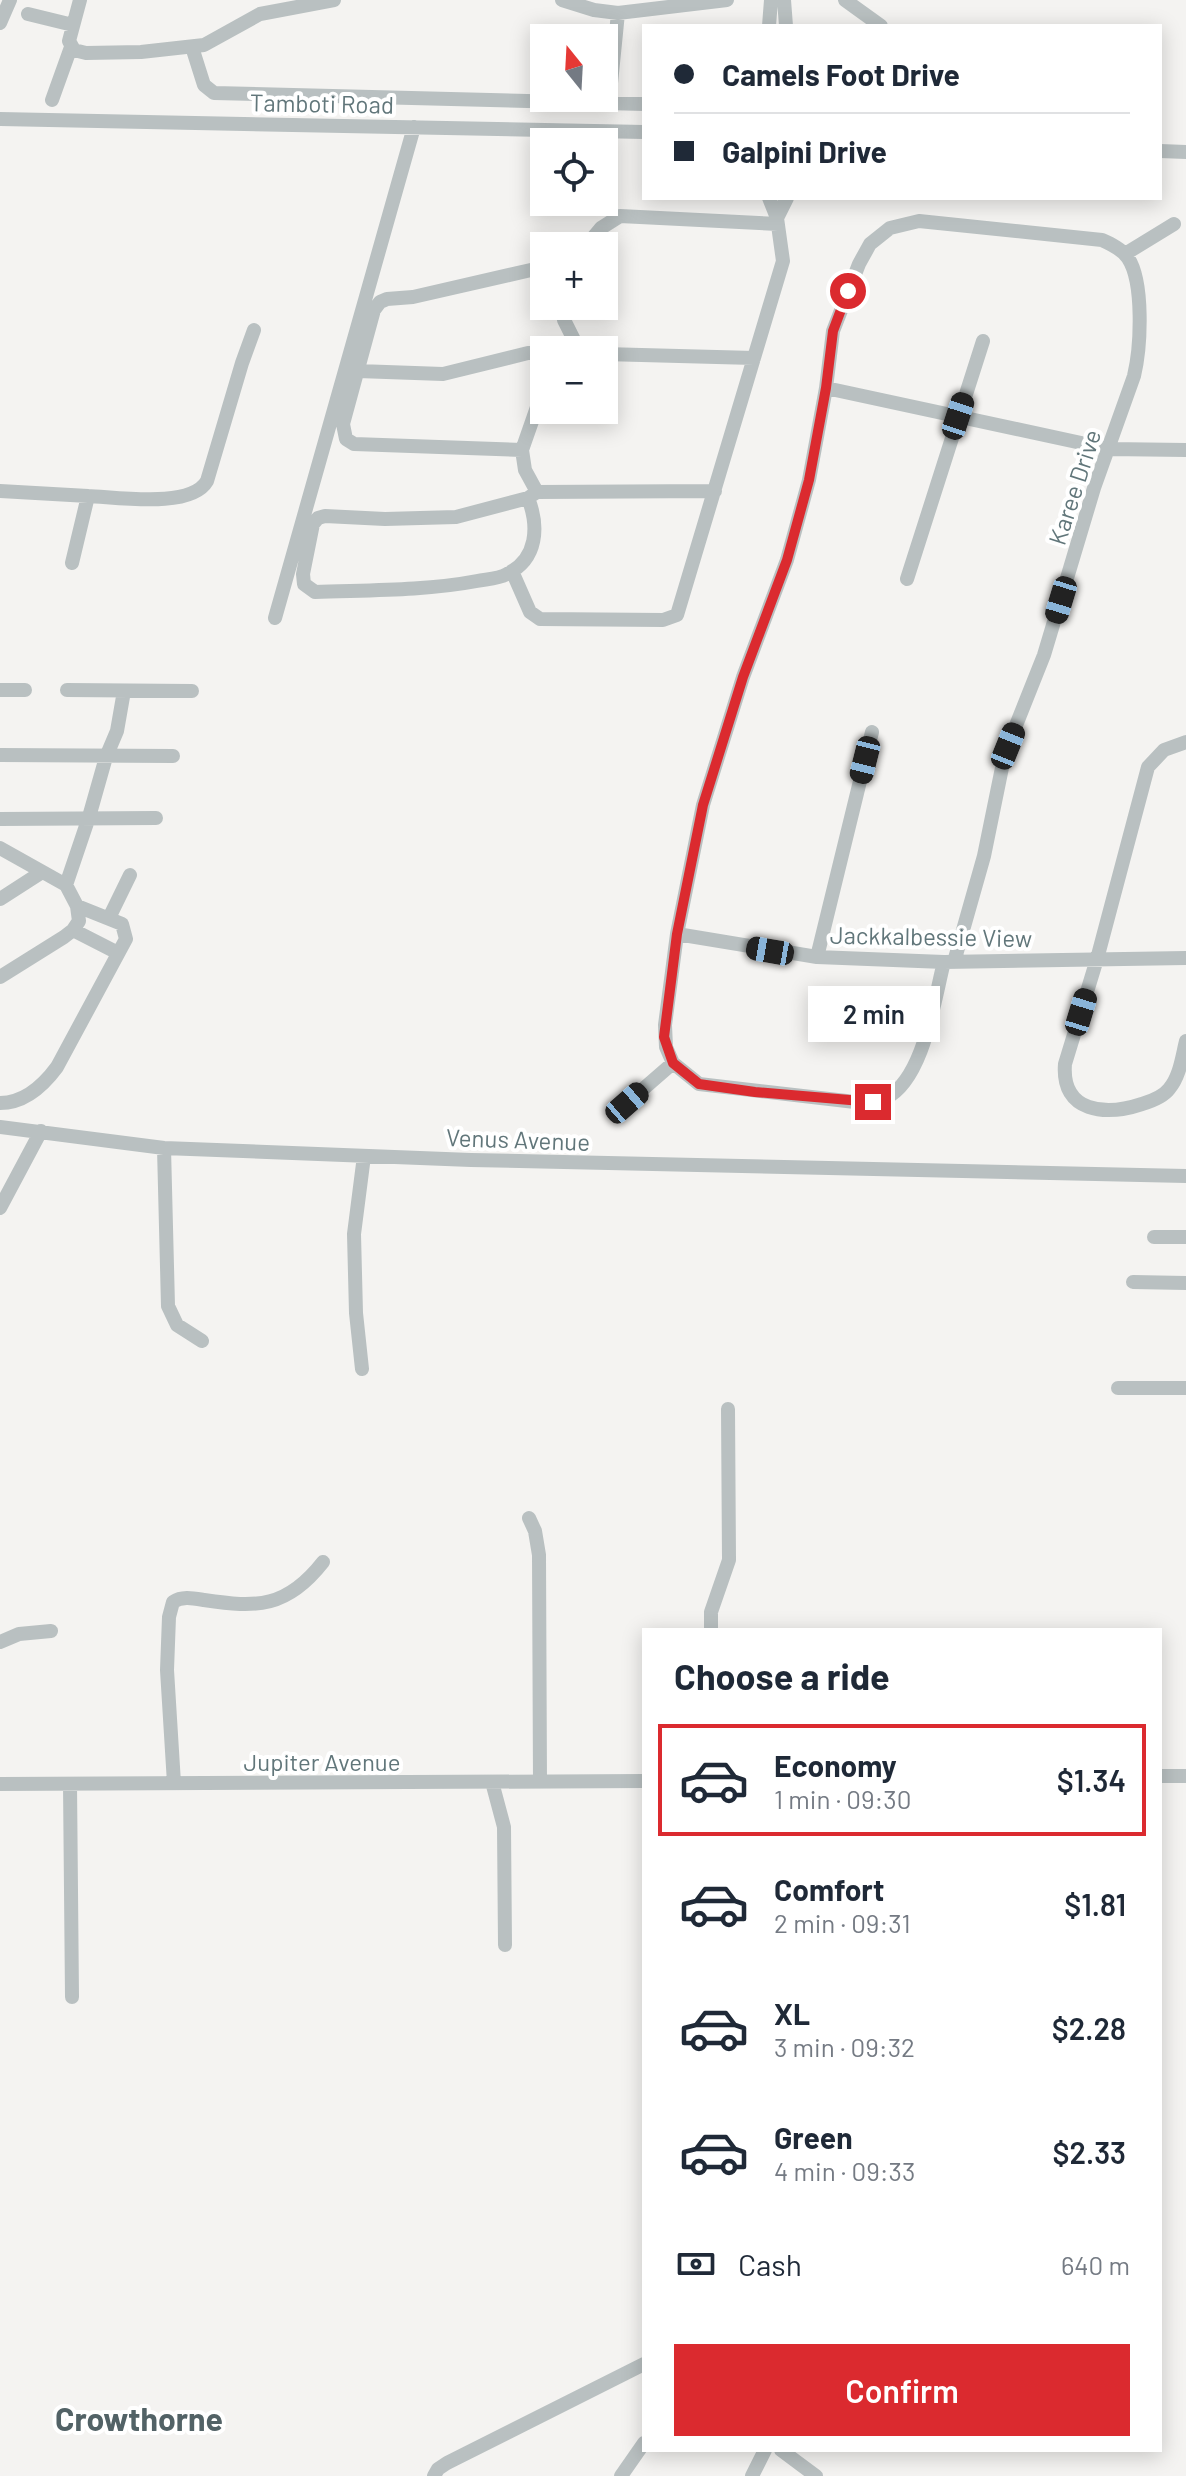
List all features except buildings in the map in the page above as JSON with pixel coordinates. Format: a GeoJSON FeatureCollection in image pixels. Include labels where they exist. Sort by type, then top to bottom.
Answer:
{"type":"FeatureCollection","features":[{"type":"Feature","properties":{"kind":"street"},"geometry":{"type":"LineString","coordinates":[[0,23],[10,0]]}},
{"type":"Feature","properties":{"kind":"street"},"geometry":{"type":"LineString","coordinates":[[52,100],[71,47],[69,37],[80,0]]}},
{"type":"Feature","properties":{"kind":"street"},"geometry":{"type":"LineString","coordinates":[[71,47],[86,53],[192,47],[215,41],[260,14],[334,0]]}},
{"type":"Feature","properties":{"kind":"street"},"geometry":{"type":"LineString","coordinates":[[562,0],[594,10],[618,13],[727,0]]}},
{"type":"Feature","properties":{"kind":"street"},"geometry":{"type":"LineString","coordinates":[[769,24],[771,0]]}},
{"type":"Feature","properties":{"kind":"street"},"geometry":{"type":"LineString","coordinates":[[784,0],[786,24]]}},
{"type":"Feature","properties":{"kind":"street"},"geometry":{"type":"LineString","coordinates":[[845,0],[878,24]]}},
{"type":"Feature","properties":{"kind":"street"},"geometry":{"type":"LineString","coordinates":[[617,24],[618,13]]}},
{"type":"Feature","properties":{"kind":"street"},"geometry":{"type":"LineString","coordinates":[[28,14],[73,25]]}},
{"type":"Feature","properties":{"kind":"street"},"geometry":{"type":"LineString","coordinates":[[192,47],[204,85],[214,93],[530,101]]}},
{"type":"Feature","properties":{"kind":"street"},"geometry":{"type":"LineString","coordinates":[[618,103],[642,104]]}},
{"type":"Feature","properties":{"kind":"street","name":"Tamboti Road"},"geometry":{"type":"LineString","coordinates":[[0,119],[642,132]]}},
{"type":"Feature","properties":{"kind":"street"},"geometry":{"type":"LineString","coordinates":[[275,618],[414,127]]}},
{"type":"Feature","properties":{"kind":"street"},"geometry":{"type":"LineString","coordinates":[[1162,151],[1186,152]]}},
{"type":"Feature","properties":{"kind":"street"},"geometry":{"type":"LineString","coordinates":[[512,571],[530,612],[540,619],[670,619],[677,615],[783,261],[778,221],[770,200]]}},
{"type":"Feature","properties":{"kind":"street"},"geometry":{"type":"LineString","coordinates":[[778,221],[786,200]]}},
{"type":"Feature","properties":{"kind":"street"},"geometry":{"type":"LineString","coordinates":[[598,232],[620,216],[778,221]]}},
{"type":"Feature","properties":{"kind":"street"},"geometry":{"type":"LineString","coordinates":[[627,1103],[673,1063],[666,1047],[665,1025],[677,934],[703,805],[743,677],[787,560],[809,480],[837,319],[870,244],[900,224],[919,221],[1102,240],[1125,254],[1174,224]]}},
{"type":"Feature","properties":{"kind":"street","name":"Karee Drive"},"geometry":{"type":"LineString","coordinates":[[673,1063],[694,1082],[706,1086],[855,1102],[880,1101],[898,1089],[915,1066],[984,856],[1005,753],[1044,655],[1094,488],[1134,376],[1137,284],[1135,271],[1125,254]]}},
{"type":"Feature","properties":{"kind":"street"},"geometry":{"type":"LineString","coordinates":[[522,450],[350,443],[344,435],[343,424],[374,310],[382,300],[413,297],[530,270]]}},
{"type":"Feature","properties":{"kind":"street"},"geometry":{"type":"LineString","coordinates":[[0,491],[163,499],[187,496],[201,489],[207,481],[254,330]]}},
{"type":"Feature","properties":{"kind":"street"},"geometry":{"type":"LineString","coordinates":[[907,579],[983,341]]}},
{"type":"Feature","properties":{"kind":"street"},"geometry":{"type":"LineString","coordinates":[[358,371],[443,374],[530,353]]}},
{"type":"Feature","properties":{"kind":"street"},"geometry":{"type":"LineString","coordinates":[[618,354],[754,358]]}},
{"type":"Feature","properties":{"kind":"street"},"geometry":{"type":"LineString","coordinates":[[826,388],[1109,449],[1186,450]]}},
{"type":"Feature","properties":{"kind":"street"},"geometry":{"type":"LineString","coordinates":[[531,424],[522,450],[533,495],[534,538],[525,560],[512,571],[490,579],[419,589],[315,592],[306,587],[303,574],[313,524],[325,516],[385,519],[456,517],[533,495],[715,491]]}},
{"type":"Feature","properties":{"kind":"street"},"geometry":{"type":"LineString","coordinates":[[72,563],[88,496]]}},
{"type":"Feature","properties":{"kind":"street"},"geometry":{"type":"LineString","coordinates":[[0,690],[25,690]]}},
{"type":"Feature","properties":{"kind":"street"},"geometry":{"type":"LineString","coordinates":[[67,690],[192,691]]}},
{"type":"Feature","properties":{"kind":"street"},"geometry":{"type":"LineString","coordinates":[[66,885],[120,721],[124,691]]}},
{"type":"Feature","properties":{"kind":"street"},"geometry":{"type":"LineString","coordinates":[[817,957],[872,732]]}},
{"type":"Feature","properties":{"kind":"street"},"geometry":{"type":"LineString","coordinates":[[1186,742],[1164,750],[1148,767],[1097,959],[1065,1064],[1065,1083],[1074,1098],[1088,1107],[1108,1111],[1151,1101],[1164,1095],[1174,1081],[1186,1041]]}},
{"type":"Feature","properties":{"kind":"street"},"geometry":{"type":"LineString","coordinates":[[0,755],[173,756]]}},
{"type":"Feature","properties":{"kind":"street"},"geometry":{"type":"LineString","coordinates":[[0,819],[156,818]]}},
{"type":"Feature","properties":{"kind":"street"},"geometry":{"type":"LineString","coordinates":[[0,848],[66,885],[77,906],[79,921],[73,930],[0,977]]}},
{"type":"Feature","properties":{"kind":"street"},"geometry":{"type":"LineString","coordinates":[[0,899],[42,872]]}},
{"type":"Feature","properties":{"kind":"street"},"geometry":{"type":"LineString","coordinates":[[109,918],[130,875]]}},
{"type":"Feature","properties":{"kind":"street"},"geometry":{"type":"LineString","coordinates":[[0,1103],[24,1098],[45,1083],[57,1067],[126,939],[122,924],[77,906]]}},
{"type":"Feature","properties":{"kind":"street"},"geometry":{"type":"LineString","coordinates":[[73,930],[118,953]]}},
{"type":"Feature","properties":{"kind":"street","name":"Jackkalbessie View"},"geometry":{"type":"LineString","coordinates":[[677,934],[817,957],[949,962],[1186,958]]}},
{"type":"Feature","properties":{"kind":"street","name":"Venus Avenue"},"geometry":{"type":"LineString","coordinates":[[0,1127],[164,1148],[487,1161],[1186,1176]]}},
{"type":"Feature","properties":{"kind":"street"},"geometry":{"type":"LineString","coordinates":[[0,1208],[41,1131]]}},
{"type":"Feature","properties":{"kind":"street"},"geometry":{"type":"LineString","coordinates":[[164,1148],[168,1306],[177,1325],[202,1341]]}},
{"type":"Feature","properties":{"kind":"street"},"geometry":{"type":"LineString","coordinates":[[362,1369],[356,1313],[354,1234],[364,1156]]}},
{"type":"Feature","properties":{"kind":"street"},"geometry":{"type":"LineString","coordinates":[[1154,1237],[1186,1237]]}},
{"type":"Feature","properties":{"kind":"street"},"geometry":{"type":"LineString","coordinates":[[1133,1282],[1186,1283]]}},
{"type":"Feature","properties":{"kind":"street"},"geometry":{"type":"LineString","coordinates":[[1118,1388],[1186,1388]]}},
{"type":"Feature","properties":{"kind":"street"},"geometry":{"type":"LineString","coordinates":[[711,1628],[711,1612],[729,1560],[728,1409]]}},
{"type":"Feature","properties":{"kind":"street"},"geometry":{"type":"LineString","coordinates":[[529,1518],[535,1531],[539,1555],[540,1781]]}},
{"type":"Feature","properties":{"kind":"street"},"geometry":{"type":"LineString","coordinates":[[174,1783],[167,1670],[169,1610],[173,1602],[186,1598],[249,1606],[272,1602],[300,1586],[323,1562]]}},
{"type":"Feature","properties":{"kind":"street"},"geometry":{"type":"LineString","coordinates":[[0,1642],[19,1634],[51,1631]]}},
{"type":"Feature","properties":{"kind":"street"},"geometry":{"type":"LineString","coordinates":[[1162,1776],[1186,1776]]}},
{"type":"Feature","properties":{"kind":"street","name":"Jupiter Avenue"},"geometry":{"type":"LineString","coordinates":[[0,1784],[642,1781]]}},
{"type":"Feature","properties":{"kind":"street"},"geometry":{"type":"LineString","coordinates":[[492,1782],[504,1827],[505,1945]]}},
{"type":"Feature","properties":{"kind":"street"},"geometry":{"type":"LineString","coordinates":[[70,1784],[72,1997]]}},
{"type":"Feature","properties":{"kind":"street"},"geometry":{"type":"LineString","coordinates":[[434,2476],[447,2463],[642,2365]]}},
{"type":"Feature","properties":{"kind":"street"},"geometry":{"type":"LineString","coordinates":[[621,2476],[642,2446]]}},
{"type":"Feature","properties":{"kind":"street"},"geometry":{"type":"LineString","coordinates":[[752,2476],[764,2452]]}},
{"type":"Feature","properties":{"kind":"street"},"geometry":{"type":"LineString","coordinates":[[784,2452],[816,2476]]}},
{"type":"Feature","properties":{"kind":"district","name":"Crowthorne"},"geometry":{"type":"Point","coordinates":[139,2418]}},
{"type":"Feature","properties":{"kind":"route"},"geometry":{"type":"LineString","coordinates":[[848,291],[833,331],[809,480],[787,560],[722,737],[703,805],[677,934],[664,1037],[673,1063],[699,1084],[873,1102]]}}]}
